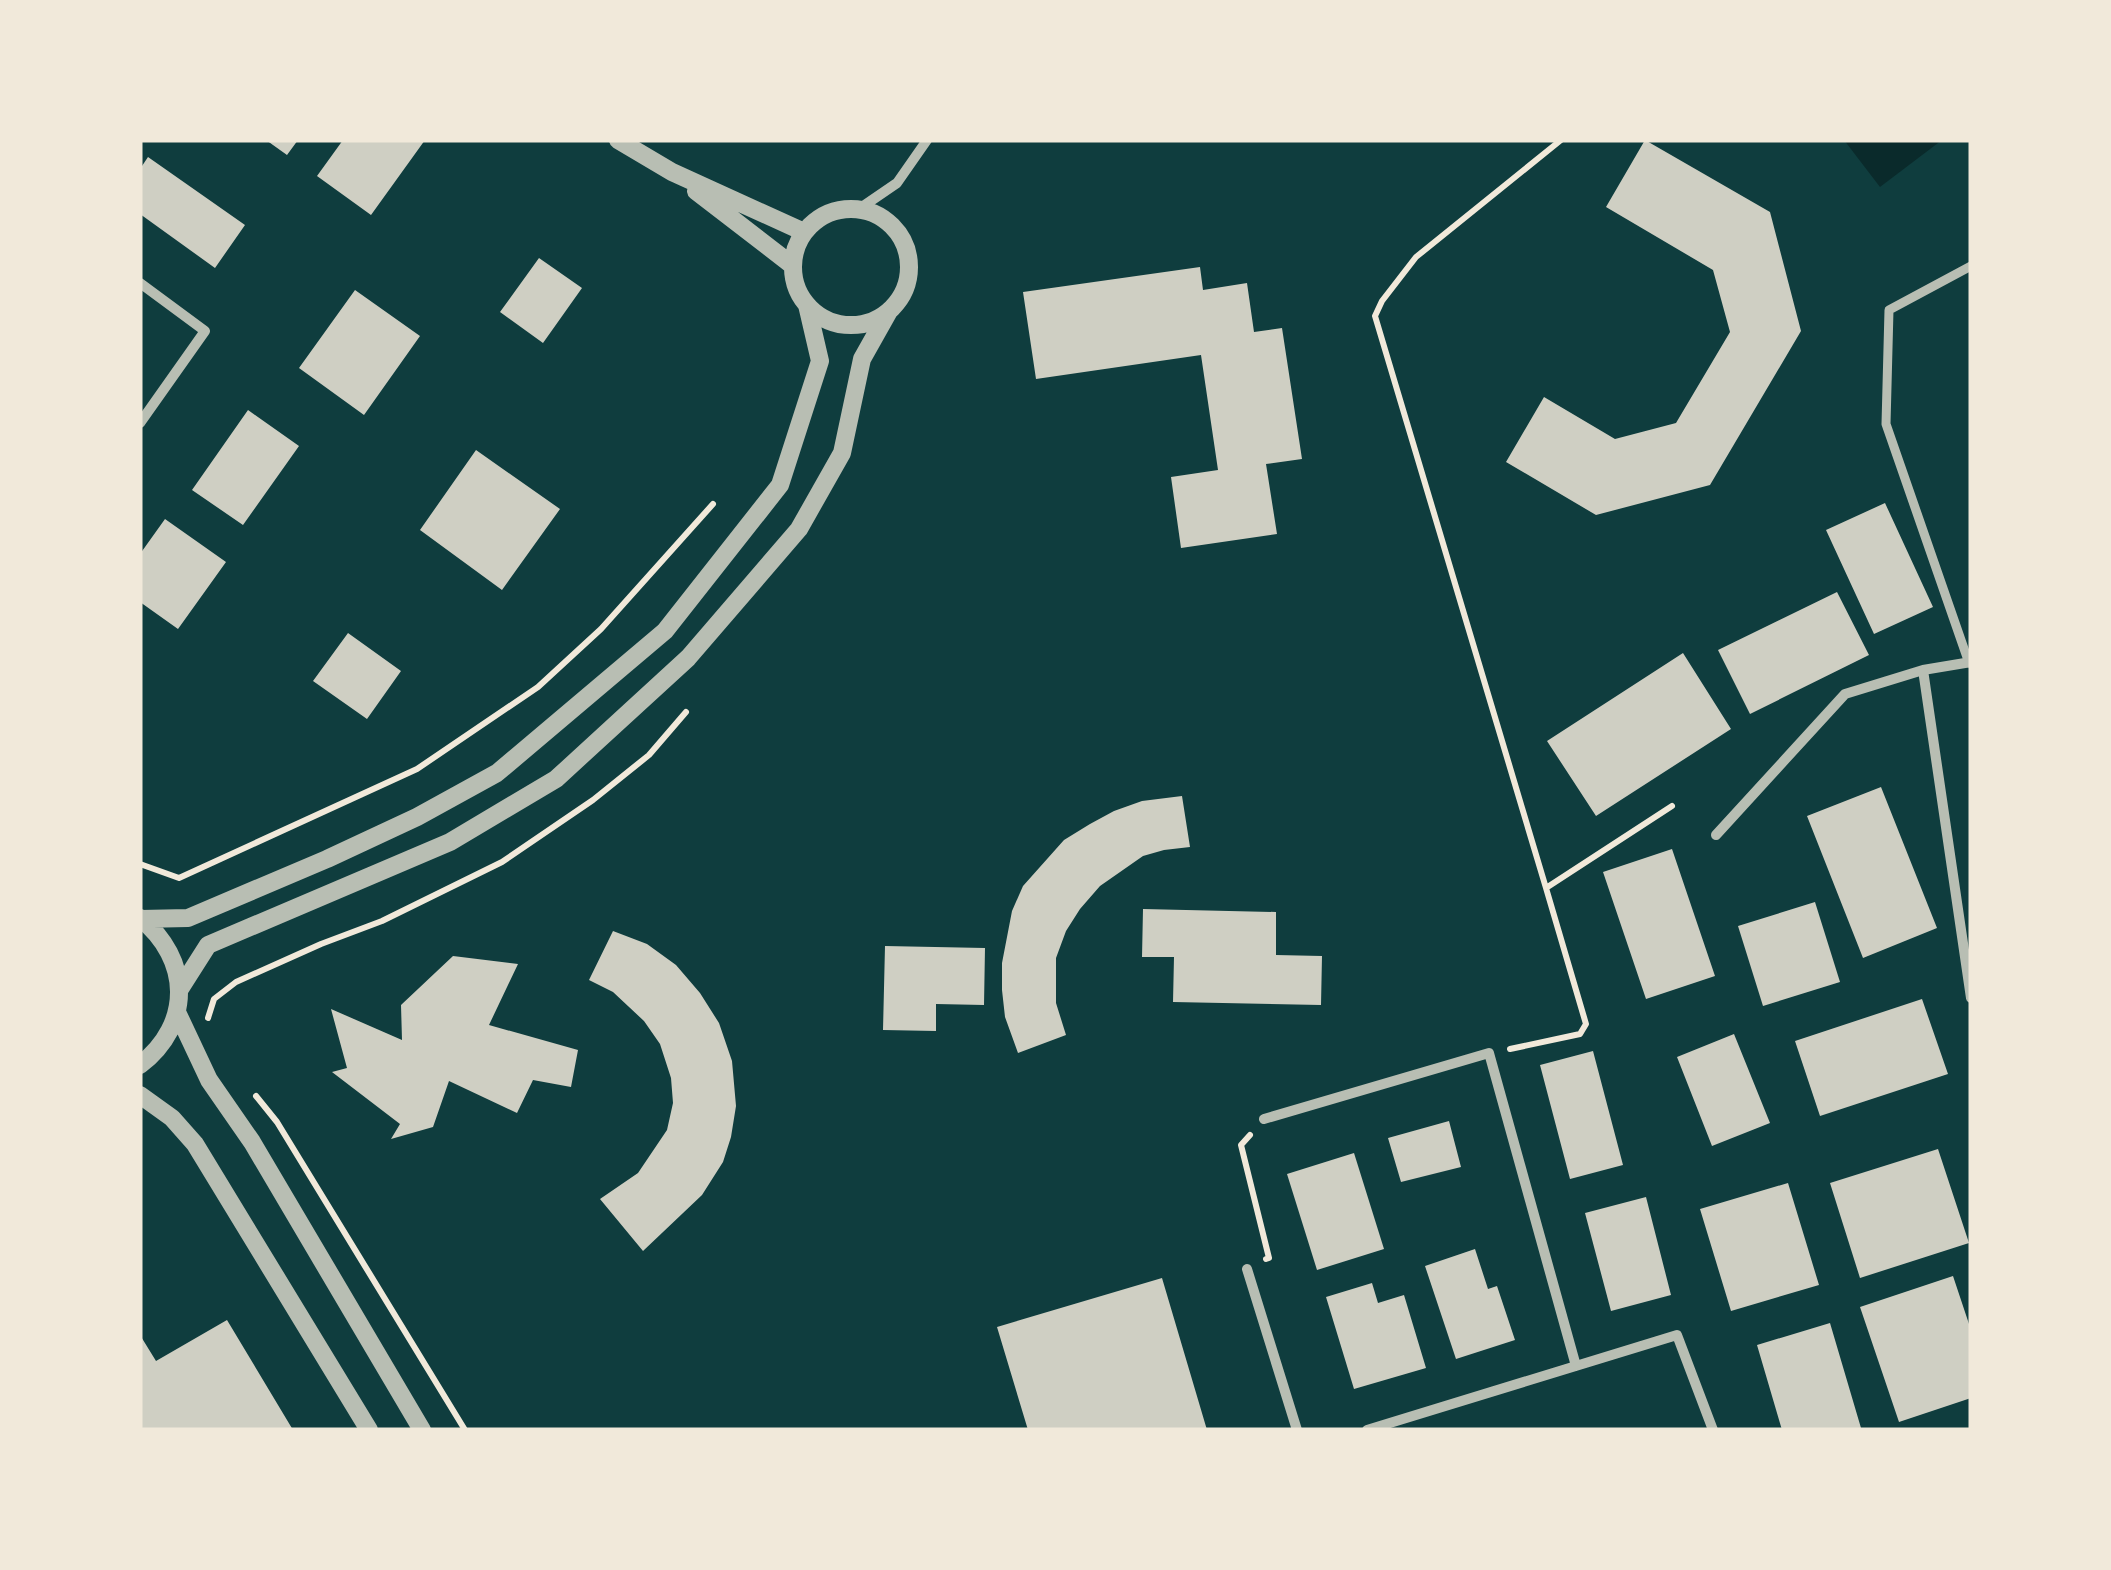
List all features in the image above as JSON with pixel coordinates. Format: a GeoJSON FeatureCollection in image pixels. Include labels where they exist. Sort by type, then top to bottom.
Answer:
{"type":"FeatureCollection","features":[{"type":"Feature","properties":{"kind":"street"},"geometry":{"type":"LineString","coordinates":[[618,140],[672,172],[804,232]]}},
{"type":"Feature","properties":{"kind":"street"},"geometry":{"type":"LineString","coordinates":[[859,209],[897,183],[927,140]]}},
{"type":"Feature","properties":{"kind":"street"},"geometry":{"type":"LineString","coordinates":[[672,172],[792,265]]}},
{"type":"Feature","properties":{"kind":"street"},"geometry":{"type":"LineString","coordinates":[[140,918],[188,918],[416,818],[497,772],[665,631],[780,485],[820,361],[807,306],[794,283],[792,265],[804,232],[819,218],[838,210],[859,209],[879,215],[896,230],[906,250],[909,272],[903,293],[862,360],[842,453],[798,528],[688,658],[556,779],[450,842],[208,945],[180,989]]}},
{"type":"Feature","properties":{"kind":"street"},"geometry":{"type":"LineString","coordinates":[[1716,835],[1845,694],[1923,670],[1970,662],[1886,424],[1889,310],[1971,266]]}},
{"type":"Feature","properties":{"kind":"street"},"geometry":{"type":"LineString","coordinates":[[140,283],[205,331],[140,423]]}},
{"type":"Feature","properties":{"kind":"street"},"geometry":{"type":"LineString","coordinates":[[807,306],[830,322],[848,325],[870,322],[889,311]]}},
{"type":"Feature","properties":{"kind":"street"},"geometry":{"type":"LineString","coordinates":[[1923,670],[1971,998]]}},
{"type":"Feature","properties":{"kind":"street"},"geometry":{"type":"LineString","coordinates":[[140,918],[166,944],[176,965],[180,989],[177,1012],[164,1041],[140,1064]]}},
{"type":"Feature","properties":{"kind":"street"},"geometry":{"type":"LineString","coordinates":[[177,1012],[209,1080],[252,1142],[422,1430]]}},
{"type":"Feature","properties":{"kind":"street"},"geometry":{"type":"LineString","coordinates":[[1264,1119],[1489,1054],[1576,1366]]}},
{"type":"Feature","properties":{"kind":"street"},"geometry":{"type":"LineString","coordinates":[[140,1095],[172,1118],[196,1144],[369,1430]]}},
{"type":"Feature","properties":{"kind":"street"},"geometry":{"type":"LineString","coordinates":[[1247,1269],[1297,1430]]}},
{"type":"Feature","properties":{"kind":"street"},"geometry":{"type":"LineString","coordinates":[[1368,1430],[1676,1335],[1713,1430]]}},
{"type":"Feature","properties":{"kind":"path"},"geometry":{"type":"LineString","coordinates":[[1489,1054],[1580,1034],[1586,1024],[1375,316],[1416,257],[1561,140]]}},
{"type":"Feature","properties":{"kind":"path"},"geometry":{"type":"LineString","coordinates":[[140,864],[179,878],[417,769],[538,688],[601,629],[713,504]]}},
{"type":"Feature","properties":{"kind":"path"},"geometry":{"type":"LineString","coordinates":[[207,1019],[214,999],[236,982],[382,921],[502,862],[593,800],[649,755],[686,712]]}},
{"type":"Feature","properties":{"kind":"path"},"geometry":{"type":"LineString","coordinates":[[1546,888],[1672,806]]}},
{"type":"Feature","properties":{"kind":"path"},"geometry":{"type":"LineString","coordinates":[[247,1084],[277,1122],[465,1430]]}},
{"type":"Feature","properties":{"kind":"path"},"geometry":{"type":"LineString","coordinates":[[1247,1269],[1269,1258],[1241,1145],[1264,1119]]}},
{"type":"Feature","properties":{"kind":"water"},"geometry":{"type":"Polygon","coordinates":[[[1844,140],[1942,140],[1880,187],[1844,140]]]}},
{"type":"Feature","properties":{"kind":"building"},"geometry":{"type":"Polygon","coordinates":[[[266,140],[298,140],[287,155],[266,140]]]}},
{"type":"Feature","properties":{"kind":"building"},"geometry":{"type":"Polygon","coordinates":[[[343,140],[425,140],[371,215],[317,176],[343,140]]]}},
{"type":"Feature","properties":{"kind":"building"},"geometry":{"type":"Polygon","coordinates":[[[1645,140],[1770,212],[1801,331],[1710,485],[1596,515],[1506,462],[1544,397],[1615,439],[1676,423],[1730,332],[1713,270],[1606,207],[1645,140]]]}},
{"type":"Feature","properties":{"kind":"building"},"geometry":{"type":"Polygon","coordinates":[[[148,157],[245,225],[215,268],[140,214],[140,169],[148,157]]]}},
{"type":"Feature","properties":{"kind":"building"},"geometry":{"type":"Polygon","coordinates":[[[539,258],[582,288],[543,343],[500,312],[539,258]]]}},
{"type":"Feature","properties":{"kind":"building"},"geometry":{"type":"Polygon","coordinates":[[[1200,267],[1203,290],[1247,283],[1254,332],[1282,328],[1302,459],[1266,464],[1277,534],[1181,548],[1171,477],[1218,470],[1201,355],[1036,379],[1023,292],[1200,267]]]}},
{"type":"Feature","properties":{"kind":"building"},"geometry":{"type":"Polygon","coordinates":[[[355,290],[420,336],[364,415],[299,368],[355,290]]]}},
{"type":"Feature","properties":{"kind":"building"},"geometry":{"type":"Polygon","coordinates":[[[248,410],[299,446],[243,525],[192,490],[248,410]]]}},
{"type":"Feature","properties":{"kind":"building"},"geometry":{"type":"Polygon","coordinates":[[[476,450],[560,509],[502,590],[420,530],[476,450]]]}},
{"type":"Feature","properties":{"kind":"building"},"geometry":{"type":"Polygon","coordinates":[[[1885,503],[1933,607],[1874,634],[1826,530],[1885,503]]]}},
{"type":"Feature","properties":{"kind":"building"},"geometry":{"type":"Polygon","coordinates":[[[165,519],[226,562],[178,629],[140,602],[140,554],[165,519]]]}},
{"type":"Feature","properties":{"kind":"building"},"geometry":{"type":"Polygon","coordinates":[[[1837,592],[1869,655],[1750,714],[1718,650],[1837,592]]]}},
{"type":"Feature","properties":{"kind":"building"},"geometry":{"type":"Polygon","coordinates":[[[348,633],[401,671],[367,719],[313,681],[348,633]]]}},
{"type":"Feature","properties":{"kind":"building"},"geometry":{"type":"Polygon","coordinates":[[[1683,653],[1731,729],[1596,816],[1547,741],[1683,653]]]}},
{"type":"Feature","properties":{"kind":"building"},"geometry":{"type":"Polygon","coordinates":[[[1881,787],[1937,928],[1863,958],[1807,816],[1881,787]]]}},
{"type":"Feature","properties":{"kind":"building"},"geometry":{"type":"Polygon","coordinates":[[[1182,796],[1190,847],[1143,856],[1100,886],[1080,909],[1056,958],[1056,1003],[1066,1035],[1018,1053],[1005,1017],[1002,963],[1012,911],[1023,886],[1064,840],[1090,824],[1142,801],[1182,796]]]}},
{"type":"Feature","properties":{"kind":"building"},"geometry":{"type":"Polygon","coordinates":[[[1672,849],[1715,976],[1646,999],[1603,872],[1672,849]]]}},
{"type":"Feature","properties":{"kind":"building"},"geometry":{"type":"Polygon","coordinates":[[[1815,902],[1840,982],[1763,1006],[1738,926],[1815,902]]]}},
{"type":"Feature","properties":{"kind":"building"},"geometry":{"type":"Polygon","coordinates":[[[1143,909],[1276,912],[1276,955],[1322,956],[1321,1005],[1173,1002],[1174,957],[1142,957],[1143,909]]]}},
{"type":"Feature","properties":{"kind":"building"},"geometry":{"type":"Polygon","coordinates":[[[613,931],[647,944],[676,965],[719,1023],[732,1061],[736,1106],[723,1162],[702,1195],[643,1251],[600,1199],[638,1173],[667,1130],[673,1103],[671,1078],[660,1044],[644,1021],[613,992],[589,980],[613,931]]]}},
{"type":"Feature","properties":{"kind":"building"},"geometry":{"type":"Polygon","coordinates":[[[885,946],[985,948],[984,1005],[936,1004],[936,1031],[883,1030],[885,946]]]}},
{"type":"Feature","properties":{"kind":"building"},"geometry":{"type":"Polygon","coordinates":[[[453,956],[518,964],[489,1025],[578,1050],[571,1087],[533,1080],[517,1113],[449,1081],[433,1127],[391,1139],[400,1124],[332,1072],[347,1068],[331,1009],[402,1040],[401,1005],[453,956]]]}},
{"type":"Feature","properties":{"kind":"building"},"geometry":{"type":"Polygon","coordinates":[[[1922,999],[1948,1074],[1820,1116],[1795,1041],[1922,999]]]}},
{"type":"Feature","properties":{"kind":"building"},"geometry":{"type":"Polygon","coordinates":[[[1734,1034],[1770,1123],[1712,1146],[1677,1057],[1734,1034]]]}},
{"type":"Feature","properties":{"kind":"building"},"geometry":{"type":"Polygon","coordinates":[[[1593,1051],[1623,1165],[1570,1179],[1540,1065],[1593,1051]]]}},
{"type":"Feature","properties":{"kind":"building"},"geometry":{"type":"Polygon","coordinates":[[[1449,1121],[1461,1167],[1401,1182],[1388,1138],[1449,1121]]]}},
{"type":"Feature","properties":{"kind":"building"},"geometry":{"type":"Polygon","coordinates":[[[1938,1149],[1969,1243],[1860,1278],[1830,1183],[1938,1149]]]}},
{"type":"Feature","properties":{"kind":"building"},"geometry":{"type":"Polygon","coordinates":[[[1354,1153],[1384,1249],[1317,1270],[1287,1174],[1354,1153]]]}},
{"type":"Feature","properties":{"kind":"building"},"geometry":{"type":"Polygon","coordinates":[[[1788,1183],[1819,1285],[1731,1311],[1700,1209],[1788,1183]]]}},
{"type":"Feature","properties":{"kind":"building"},"geometry":{"type":"Polygon","coordinates":[[[1646,1197],[1671,1295],[1611,1311],[1585,1213],[1646,1197]]]}},
{"type":"Feature","properties":{"kind":"building"},"geometry":{"type":"Polygon","coordinates":[[[1475,1249],[1488,1289],[1497,1286],[1515,1340],[1456,1359],[1425,1266],[1475,1249]]]}},
{"type":"Feature","properties":{"kind":"building"},"geometry":{"type":"Polygon","coordinates":[[[1953,1276],[1971,1330],[1971,1398],[1899,1422],[1860,1307],[1953,1276]]]}},
{"type":"Feature","properties":{"kind":"building"},"geometry":{"type":"Polygon","coordinates":[[[1162,1278],[1207,1430],[1028,1430],[997,1327],[1162,1278]]]}},
{"type":"Feature","properties":{"kind":"building"},"geometry":{"type":"Polygon","coordinates":[[[1372,1283],[1378,1303],[1404,1295],[1426,1368],[1354,1389],[1326,1297],[1372,1283]]]}},
{"type":"Feature","properties":{"kind":"building"},"geometry":{"type":"Polygon","coordinates":[[[227,1320],[293,1430],[140,1430],[140,1335],[156,1361],[227,1320]]]}},
{"type":"Feature","properties":{"kind":"building"},"geometry":{"type":"Polygon","coordinates":[[[1830,1323],[1861,1428],[1782,1430],[1757,1345],[1830,1323]]]}}]}
